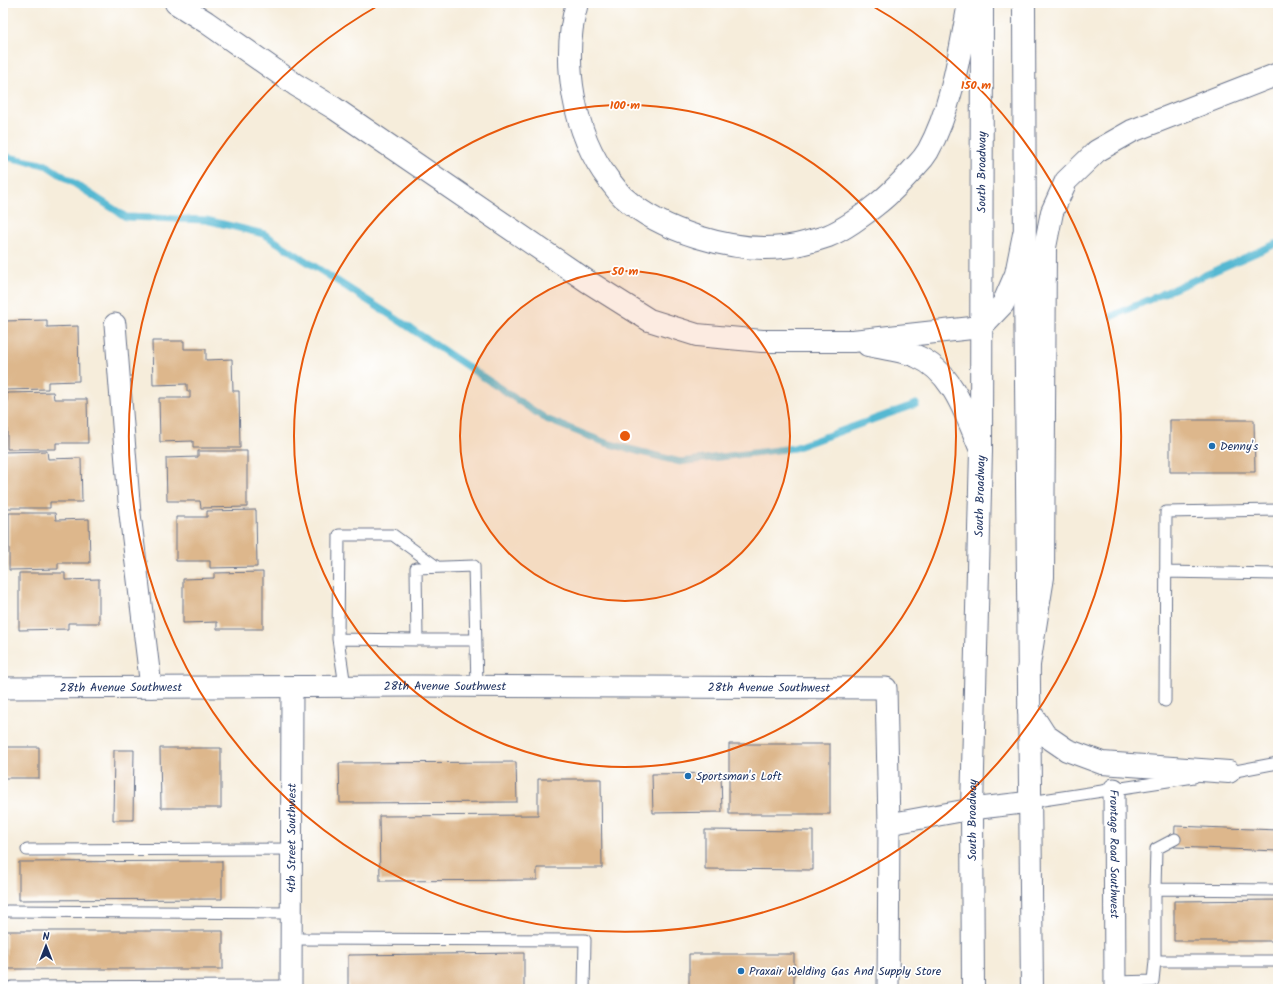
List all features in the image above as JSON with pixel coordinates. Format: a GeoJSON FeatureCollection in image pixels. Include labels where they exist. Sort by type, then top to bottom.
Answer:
{"type":"FeatureCollection","features":[{"type":"Feature","properties":{"kind":"highway"},"geometry":{"type":"LineString","coordinates":[[176,3],[206,22],[296,85],[334,108],[587,281],[650,320],[697,336],[762,341],[853,341],[981,327],[1003,304],[1016,274],[1024,234]]}},
{"type":"Feature","properties":{"kind":"highway"},"geometry":{"type":"LineString","coordinates":[[577,3],[572,19],[570,49],[571,78],[575,106],[591,153],[606,176],[622,196],[634,206],[664,224],[692,236],[744,247],[783,247],[829,235],[863,216],[887,196],[928,152],[950,94],[969,3]]}},
{"type":"Feature","properties":{"kind":"highway","name":"South Broadway"},"geometry":{"type":"LineString","coordinates":[[973,989],[972,809],[981,450],[982,3]]}},
{"type":"Feature","properties":{"kind":"highway"},"geometry":{"type":"LineString","coordinates":[[1024,3],[1024,234],[1032,989]]}},
{"type":"Feature","properties":{"kind":"highway"},"geometry":{"type":"LineString","coordinates":[[1028,671],[1043,577],[1045,247],[1052,212],[1066,181],[1097,151],[1132,131],[1278,74]]}},
{"type":"Feature","properties":{"kind":"highway"},"geometry":{"type":"LineString","coordinates":[[853,341],[916,356],[936,368],[952,386],[981,450]]}},
{"type":"Feature","properties":{"kind":"highway"},"geometry":{"type":"LineString","coordinates":[[1029,710],[1045,735],[1067,750],[1102,763],[1229,772]]}},
{"type":"Feature","properties":{"kind":"street"},"geometry":{"type":"LineString","coordinates":[[115,324],[130,514],[151,687]]}},
{"type":"Feature","properties":{"kind":"street","name":"28th Avenue Southwest"},"geometry":{"type":"LineString","coordinates":[[3,688],[345,686],[886,688],[889,824]]}},
{"type":"Feature","properties":{"kind":"street","name":"4th Street Southwest"},"geometry":{"type":"LineString","coordinates":[[291,987],[292,687]]}},
{"type":"Feature","properties":{"kind":"street","name":"Frontage Road Southwest"},"geometry":{"type":"LineString","coordinates":[[1114,789],[1115,986]]}},
{"type":"Feature","properties":{"kind":"street"},"geometry":{"type":"LineString","coordinates":[[888,989],[889,824],[972,809],[1030,802]]}},
{"type":"Feature","properties":{"kind":"lane"},"geometry":{"type":"LineString","coordinates":[[1165,701],[1166,512],[1278,510]]}},
{"type":"Feature","properties":{"kind":"lane"},"geometry":{"type":"LineString","coordinates":[[345,686],[338,639],[339,535],[393,535],[437,567]]}},
{"type":"Feature","properties":{"kind":"lane"},"geometry":{"type":"LineString","coordinates":[[417,640],[416,568],[474,566],[477,686]]}},
{"type":"Feature","properties":{"kind":"lane"},"geometry":{"type":"LineString","coordinates":[[1165,572],[1278,574]]}},
{"type":"Feature","properties":{"kind":"lane"},"geometry":{"type":"LineString","coordinates":[[338,639],[476,640]]}},
{"type":"Feature","properties":{"kind":"lane","name":"Frontage Road Southwest"},"geometry":{"type":"LineString","coordinates":[[1114,789],[1229,772],[1278,763]]}},
{"type":"Feature","properties":{"kind":"lane"},"geometry":{"type":"LineString","coordinates":[[1030,802],[1114,789]]}},
{"type":"Feature","properties":{"kind":"lane"},"geometry":{"type":"LineString","coordinates":[[1115,986],[1156,985],[1156,849],[1175,839]]}},
{"type":"Feature","properties":{"kind":"lane"},"geometry":{"type":"LineString","coordinates":[[27,850],[291,849]]}},
{"type":"Feature","properties":{"kind":"lane"},"geometry":{"type":"LineString","coordinates":[[1155,889],[1278,890]]}},
{"type":"Feature","properties":{"kind":"lane"},"geometry":{"type":"LineString","coordinates":[[7,910],[292,913]]}},
{"type":"Feature","properties":{"kind":"lane"},"geometry":{"type":"LineString","coordinates":[[292,939],[585,940],[584,989]]}},
{"type":"Feature","properties":{"kind":"lane"},"geometry":{"type":"LineString","coordinates":[[1155,961],[1278,961]]}},
{"type":"Feature","properties":{"kind":"lane"},"geometry":{"type":"LineString","coordinates":[[12,987],[291,987]]}},
{"type":"Feature","properties":{"kind":"building"},"geometry":{"type":"Polygon","coordinates":[[[47,320],[47,327],[78,326],[79,381],[48,382],[48,389],[3,390],[3,321],[47,320]]]}},
{"type":"Feature","properties":{"kind":"building"},"geometry":{"type":"Polygon","coordinates":[[[152,341],[184,341],[184,349],[206,349],[206,360],[232,359],[233,391],[239,391],[240,448],[193,448],[193,441],[160,442],[159,398],[190,398],[190,391],[187,391],[187,384],[153,385],[152,341]]]}},
{"type":"Feature","properties":{"kind":"building"},"geometry":{"type":"Polygon","coordinates":[[[53,392],[54,399],[87,399],[88,443],[56,443],[56,449],[7,449],[7,393],[53,392]]]}},
{"type":"Feature","properties":{"kind":"building","name":"Denny's"},"geometry":{"type":"Polygon","coordinates":[[[1170,420],[1254,420],[1255,472],[1170,472],[1170,420]]]}},
{"type":"Feature","properties":{"kind":"building"},"geometry":{"type":"Polygon","coordinates":[[[47,451],[48,459],[81,458],[82,502],[50,502],[50,508],[3,508],[3,452],[47,451]]]}},
{"type":"Feature","properties":{"kind":"building"},"geometry":{"type":"Polygon","coordinates":[[[198,451],[247,451],[247,507],[201,508],[200,501],[167,501],[166,458],[198,457],[198,451]]]}},
{"type":"Feature","properties":{"kind":"building"},"geometry":{"type":"Polygon","coordinates":[[[256,510],[257,567],[210,568],[210,561],[176,561],[176,517],[207,517],[207,511],[256,510]]]}},
{"type":"Feature","properties":{"kind":"building"},"geometry":{"type":"Polygon","coordinates":[[[9,513],[55,513],[56,520],[89,519],[90,563],[58,563],[58,569],[9,570],[9,513]]]}},
{"type":"Feature","properties":{"kind":"building"},"geometry":{"type":"Polygon","coordinates":[[[263,572],[263,629],[217,629],[217,622],[183,623],[183,579],[214,578],[214,573],[263,572]]]}},
{"type":"Feature","properties":{"kind":"building"},"geometry":{"type":"Polygon","coordinates":[[[19,573],[65,573],[65,580],[99,579],[99,623],[68,623],[68,629],[19,630],[19,573]]]}},
{"type":"Feature","properties":{"kind":"building"},"geometry":{"type":"Polygon","coordinates":[[[729,744],[830,744],[830,814],[729,814],[729,744]]]}},
{"type":"Feature","properties":{"kind":"building"},"geometry":{"type":"Polygon","coordinates":[[[3,747],[39,747],[39,778],[3,778],[3,747]]]}},
{"type":"Feature","properties":{"kind":"building"},"geometry":{"type":"Polygon","coordinates":[[[160,748],[221,748],[221,808],[161,808],[160,748]]]}},
{"type":"Feature","properties":{"kind":"building"},"geometry":{"type":"Polygon","coordinates":[[[114,750],[134,750],[133,820],[113,820],[114,750]]]}},
{"type":"Feature","properties":{"kind":"building"},"geometry":{"type":"Polygon","coordinates":[[[516,762],[517,802],[340,803],[339,763],[516,762]]]}},
{"type":"Feature","properties":{"kind":"building"},"geometry":{"type":"Polygon","coordinates":[[[721,773],[722,812],[653,813],[652,774],[721,773]]]}},
{"type":"Feature","properties":{"kind":"building"},"geometry":{"type":"Polygon","coordinates":[[[538,779],[601,779],[602,868],[537,868],[537,880],[380,881],[379,816],[538,815],[538,779]]]}},
{"type":"Feature","properties":{"kind":"building"},"geometry":{"type":"Polygon","coordinates":[[[1175,826],[1278,830],[1278,851],[1174,847],[1175,826]]]}},
{"type":"Feature","properties":{"kind":"building"},"geometry":{"type":"Polygon","coordinates":[[[705,830],[813,831],[813,870],[705,869],[705,830]]]}},
{"type":"Feature","properties":{"kind":"building"},"geometry":{"type":"Polygon","coordinates":[[[222,861],[222,899],[19,900],[19,862],[222,861]]]}},
{"type":"Feature","properties":{"kind":"building"},"geometry":{"type":"Polygon","coordinates":[[[1278,900],[1278,941],[1174,941],[1174,901],[1278,900]]]}},
{"type":"Feature","properties":{"kind":"building"},"geometry":{"type":"Polygon","coordinates":[[[6,931],[223,931],[223,969],[6,969],[6,931]]]}},
{"type":"Feature","properties":{"kind":"building"},"geometry":{"type":"Polygon","coordinates":[[[524,953],[524,989],[348,989],[348,955],[524,953]]]}},
{"type":"Feature","properties":{"kind":"building","name":"Praxair Welding Gas And Supply Store"},"geometry":{"type":"Polygon","coordinates":[[[689,954],[794,954],[794,989],[689,989],[689,954]]]}},
{"type":"Feature","properties":{"kind":"waterway"},"geometry":{"type":"LineString","coordinates":[[3,156],[46,165],[126,217],[206,220],[264,234],[398,320],[546,419],[606,443],[680,462],[794,448],[916,404]]}},
{"type":"Feature","properties":{"kind":"waterway"},"geometry":{"type":"LineString","coordinates":[[1112,316],[1278,243]]}},
{"type":"Feature","properties":{"kind":"place","name":"Denny's"},"geometry":{"type":"Point","coordinates":[1212,446]}},
{"type":"Feature","properties":{"kind":"place","name":"Sportsman's Loft"},"geometry":{"type":"Point","coordinates":[688,776]}},
{"type":"Feature","properties":{"kind":"place","name":"Praxair Welding Gas And Supply Store"},"geometry":{"type":"Point","coordinates":[741,971]}}]}
